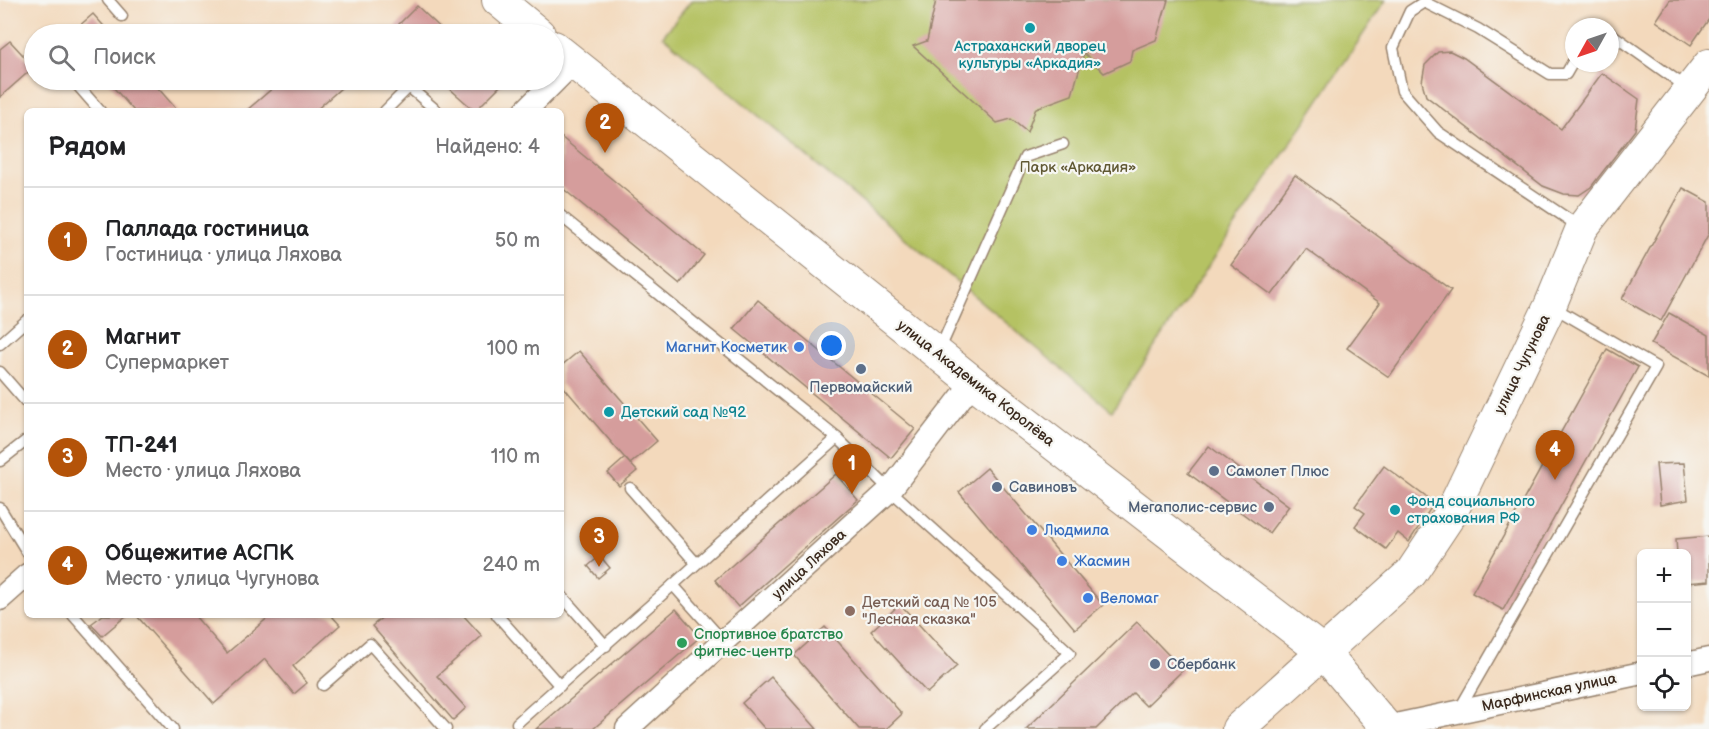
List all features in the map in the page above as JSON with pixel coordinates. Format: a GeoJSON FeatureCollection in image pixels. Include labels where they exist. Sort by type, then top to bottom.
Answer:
{"type":"FeatureCollection","features":[{"type":"Feature","properties":{"kind":"main road"},"geometry":{"type":"LineString","coordinates":[[498,0],[527,24]]}},
{"type":"Feature","properties":{"kind":"main road","name":"улица Академика Королёва"},"geometry":{"type":"LineString","coordinates":[[564,56],[973,382],[1322,651],[1387,728]]}},
{"type":"Feature","properties":{"kind":"main road","name":"улица Чугунова"},"geometry":{"type":"LineString","coordinates":[[1238,729],[1411,573],[1445,522],[1550,306],[1582,228],[1709,65]]}},
{"type":"Feature","properties":{"kind":"street"},"geometry":{"type":"LineString","coordinates":[[527,108],[539,90]]}},
{"type":"Feature","properties":{"kind":"street","name":"улица Ляхова"},"geometry":{"type":"LineString","coordinates":[[627,729],[890,490],[973,382]]}},
{"type":"Feature","properties":{"kind":"street"},"geometry":{"type":"LineString","coordinates":[[0,599],[24,578]]}},
{"type":"Feature","properties":{"kind":"street"},"geometry":{"type":"LineString","coordinates":[[1691,662],[1709,659]]}},
{"type":"Feature","properties":{"kind":"street","name":"Марфинская улица"},"geometry":{"type":"LineString","coordinates":[[1387,728],[1637,674]]}},
{"type":"Feature","properties":{"kind":"lane"},"geometry":{"type":"LineString","coordinates":[[108,0],[122,16]]}},
{"type":"Feature","properties":{"kind":"lane"},"geometry":{"type":"LineString","coordinates":[[1567,72],[1566,74],[1550,74],[1478,29],[1424,2],[1410,11],[1392,48],[1401,91],[1438,132],[1582,228]]}},
{"type":"Feature","properties":{"kind":"lane"},"geometry":{"type":"LineString","coordinates":[[1619,39],[1691,91]]}},
{"type":"Feature","properties":{"kind":"lane"},"geometry":{"type":"LineString","coordinates":[[82,90],[97,108]]}},
{"type":"Feature","properties":{"kind":"lane"},"geometry":{"type":"LineString","coordinates":[[388,108],[406,90]]}},
{"type":"Feature","properties":{"kind":"lane"},"geometry":{"type":"LineString","coordinates":[[412,90],[433,108]]}},
{"type":"Feature","properties":{"kind":"lane"},"geometry":{"type":"LineString","coordinates":[[938,354],[1025,157],[1063,144]]}},
{"type":"Feature","properties":{"kind":"lane"},"geometry":{"type":"LineString","coordinates":[[564,218],[837,438],[890,490],[1070,653],[985,729]]}},
{"type":"Feature","properties":{"kind":"lane"},"geometry":{"type":"LineString","coordinates":[[1458,711],[1656,367],[1550,306]]}},
{"type":"Feature","properties":{"kind":"lane"},"geometry":{"type":"LineString","coordinates":[[0,344],[24,323]]}},
{"type":"Feature","properties":{"kind":"lane"},"geometry":{"type":"LineString","coordinates":[[0,372],[24,400]]}},
{"type":"Feature","properties":{"kind":"lane"},"geometry":{"type":"LineString","coordinates":[[517,723],[837,438]]}},
{"type":"Feature","properties":{"kind":"lane"},"geometry":{"type":"LineString","coordinates":[[0,461],[24,442]]}},
{"type":"Feature","properties":{"kind":"lane"},"geometry":{"type":"LineString","coordinates":[[630,488],[696,563]]}},
{"type":"Feature","properties":{"kind":"lane"},"geometry":{"type":"LineString","coordinates":[[0,508],[24,547]]}},
{"type":"Feature","properties":{"kind":"lane"},"geometry":{"type":"LineString","coordinates":[[673,585],[725,642]]}},
{"type":"Feature","properties":{"kind":"lane"},"geometry":{"type":"LineString","coordinates":[[564,598],[606,646]]}},
{"type":"Feature","properties":{"kind":"lane"},"geometry":{"type":"LineString","coordinates":[[76,618],[173,729]]}},
{"type":"Feature","properties":{"kind":"lane"},"geometry":{"type":"LineString","coordinates":[[500,618],[560,686]]}},
{"type":"Feature","properties":{"kind":"lane"},"geometry":{"type":"LineString","coordinates":[[323,685],[370,644],[446,729]]}},
{"type":"Feature","properties":{"kind":"green space","name":"Парк «Аркадия»"},"geometry":{"type":"Polygon","coordinates":[[[692,0],[1386,0],[1112,411],[663,36],[692,0]]]}},
{"type":"Feature","properties":{"kind":"building"},"geometry":{"type":"Polygon","coordinates":[[[936,0],[1168,0],[1156,40],[1132,50],[1130,61],[1104,73],[1084,53],[1072,95],[1036,108],[1027,132],[1011,119],[997,123],[913,46],[927,41],[936,0]]]}},
{"type":"Feature","properties":{"kind":"building"},"geometry":{"type":"Polygon","coordinates":[[[1670,0],[1709,0],[1709,19],[1691,45],[1656,21],[1670,0]]]}},
{"type":"Feature","properties":{"kind":"building"},"geometry":{"type":"Polygon","coordinates":[[[417,6],[436,24],[399,24],[417,6]]]}},
{"type":"Feature","properties":{"kind":"building"},"geometry":{"type":"Polygon","coordinates":[[[93,14],[102,24],[82,24],[93,14]]]}},
{"type":"Feature","properties":{"kind":"building"},"geometry":{"type":"Polygon","coordinates":[[[10,41],[24,56],[24,76],[0,97],[0,49],[10,41]]]}},
{"type":"Feature","properties":{"kind":"building"},"geometry":{"type":"Polygon","coordinates":[[[1450,51],[1464,58],[1561,129],[1602,73],[1639,99],[1635,130],[1591,187],[1579,195],[1564,194],[1543,186],[1426,96],[1422,82],[1425,65],[1438,52],[1450,51]]]}},
{"type":"Feature","properties":{"kind":"building"},"geometry":{"type":"Polygon","coordinates":[[[116,90],[160,90],[175,108],[131,108],[116,90]]]}},
{"type":"Feature","properties":{"kind":"building"},"geometry":{"type":"Polygon","coordinates":[[[270,90],[339,90],[318,108],[249,108],[270,90]]]}},
{"type":"Feature","properties":{"kind":"building"},"geometry":{"type":"Polygon","coordinates":[[[451,90],[496,90],[478,108],[472,108],[451,90]]]}},
{"type":"Feature","properties":{"kind":"building"},"geometry":{"type":"Polygon","coordinates":[[[564,139],[704,255],[680,285],[564,189],[564,139]]]}},
{"type":"Feature","properties":{"kind":"building"},"geometry":{"type":"Polygon","coordinates":[[[1295,175],[1451,290],[1389,377],[1347,348],[1380,303],[1306,249],[1272,295],[1231,265],[1295,175]]]}},
{"type":"Feature","properties":{"kind":"building"},"geometry":{"type":"Polygon","coordinates":[[[1683,188],[1709,202],[1709,233],[1661,321],[1622,299],[1683,188]]]}},
{"type":"Feature","properties":{"kind":"building"},"geometry":{"type":"Polygon","coordinates":[[[758,300],[915,429],[891,458],[734,329],[758,300]]]}},
{"type":"Feature","properties":{"kind":"building"},"geometry":{"type":"Polygon","coordinates":[[[1669,313],[1709,335],[1709,376],[1651,344],[1669,313]]]}},
{"type":"Feature","properties":{"kind":"building"},"geometry":{"type":"Polygon","coordinates":[[[1607,349],[1638,367],[1503,610],[1472,593],[1607,349]]]}},
{"type":"Feature","properties":{"kind":"building","name":"Детский сад №92"},"geometry":{"type":"Polygon","coordinates":[[[579,351],[657,441],[630,464],[564,387],[564,364],[579,351]]]}},
{"type":"Feature","properties":{"kind":"building"},"geometry":{"type":"Polygon","coordinates":[[[1209,446],[1289,506],[1269,533],[1188,473],[1209,446]]]}},
{"type":"Feature","properties":{"kind":"building"},"geometry":{"type":"Polygon","coordinates":[[[625,458],[637,471],[619,486],[608,473],[625,458]]]}},
{"type":"Feature","properties":{"kind":"building"},"geometry":{"type":"Polygon","coordinates":[[[1684,463],[1688,500],[1660,505],[1656,464],[1684,463]]]}},
{"type":"Feature","properties":{"kind":"building","name":"Фонд социального страхования РФ"},"geometry":{"type":"Polygon","coordinates":[[[1384,466],[1434,503],[1409,542],[1398,533],[1386,549],[1355,526],[1365,513],[1355,506],[1384,466]]]}},
{"type":"Feature","properties":{"kind":"building"},"geometry":{"type":"Polygon","coordinates":[[[987,468],[1103,605],[1075,629],[959,492],[987,468]]]}},
{"type":"Feature","properties":{"kind":"building"},"geometry":{"type":"Polygon","coordinates":[[[836,474],[858,500],[738,607],[715,580],[836,474]]]}},
{"type":"Feature","properties":{"kind":"building"},"geometry":{"type":"Polygon","coordinates":[[[1709,536],[1709,581],[1691,583],[1691,549],[1677,549],[1676,539],[1709,536]]]}},
{"type":"Feature","properties":{"kind":"building"},"geometry":{"type":"Polygon","coordinates":[[[600,556],[610,568],[598,578],[588,566],[600,556]]]}},
{"type":"Feature","properties":{"kind":"building"},"geometry":{"type":"Polygon","coordinates":[[[900,604],[957,666],[927,693],[871,631],[900,604]]]}},
{"type":"Feature","properties":{"kind":"building"},"geometry":{"type":"Polygon","coordinates":[[[676,609],[700,637],[593,729],[536,729],[676,609]]]}},
{"type":"Feature","properties":{"kind":"building"},"geometry":{"type":"Polygon","coordinates":[[[99,618],[123,618],[102,636],[91,624],[99,618]]]}},
{"type":"Feature","properties":{"kind":"building"},"geometry":{"type":"Polygon","coordinates":[[[139,618],[197,618],[227,653],[268,618],[334,618],[340,625],[293,666],[307,683],[294,694],[265,659],[214,704],[139,618]]]}},
{"type":"Feature","properties":{"kind":"building"},"geometry":{"type":"Polygon","coordinates":[[[381,618],[466,618],[482,636],[437,676],[466,708],[453,720],[372,626],[381,618]]]}},
{"type":"Feature","properties":{"kind":"building"},"geometry":{"type":"Polygon","coordinates":[[[1137,622],[1183,670],[1146,706],[1133,693],[1096,729],[1026,729],[1137,622]]]}},
{"type":"Feature","properties":{"kind":"building"},"geometry":{"type":"Polygon","coordinates":[[[825,627],[902,714],[886,729],[859,729],[794,655],[825,627]]]}},
{"type":"Feature","properties":{"kind":"building"},"geometry":{"type":"Polygon","coordinates":[[[771,677],[817,729],[765,729],[742,703],[771,677]]]}},
{"type":"Feature","properties":{"kind":"place","name":"Астраханский дворец культуры «Аркадия»"},"geometry":{"type":"Point","coordinates":[1030,28]}},
{"type":"Feature","properties":{"kind":"place","name":"Магнит"},"geometry":{"type":"Point","coordinates":[605,153]}},
{"type":"Feature","properties":{"kind":"place","name":"Магнит Косметик"},"geometry":{"type":"Point","coordinates":[799,347]}},
{"type":"Feature","properties":{"kind":"place","name":"Первомайский"},"geometry":{"type":"Point","coordinates":[861,369]}},
{"type":"Feature","properties":{"kind":"place","name":"Детский сад №92"},"geometry":{"type":"Point","coordinates":[609,412]}},
{"type":"Feature","properties":{"kind":"place","name":"Самолет Плюс"},"geometry":{"type":"Point","coordinates":[1214,471]}},
{"type":"Feature","properties":{"kind":"place","name":"Общежитие АСПК"},"geometry":{"type":"Point","coordinates":[1555,480]}},
{"type":"Feature","properties":{"kind":"place","name":"Савиновъ"},"geometry":{"type":"Point","coordinates":[997,487]}},
{"type":"Feature","properties":{"kind":"place","name":"Паллада гостиница"},"geometry":{"type":"Point","coordinates":[852,494]}},
{"type":"Feature","properties":{"kind":"place","name":"Мегаполис-сервис"},"geometry":{"type":"Point","coordinates":[1269,507]}},
{"type":"Feature","properties":{"kind":"place","name":"Фонд социального страхования РФ"},"geometry":{"type":"Point","coordinates":[1395,510]}},
{"type":"Feature","properties":{"kind":"place","name":"Людмила"},"geometry":{"type":"Point","coordinates":[1032,530]}},
{"type":"Feature","properties":{"kind":"place","name":"Жасмин"},"geometry":{"type":"Point","coordinates":[1062,561]}},
{"type":"Feature","properties":{"kind":"place","name":"ТП-241"},"geometry":{"type":"Point","coordinates":[599,567]}},
{"type":"Feature","properties":{"kind":"place","name":"Веломаг"},"geometry":{"type":"Point","coordinates":[1088,598]}},
{"type":"Feature","properties":{"kind":"place","name":"Детский сад № 105 \"Лесная сказка\""},"geometry":{"type":"Point","coordinates":[850,611]}},
{"type":"Feature","properties":{"kind":"place","name":"Спортивное братство фитнес-центр"},"geometry":{"type":"Point","coordinates":[682,643]}},
{"type":"Feature","properties":{"kind":"place","name":"Сбербанк"},"geometry":{"type":"Point","coordinates":[1155,664]}}]}
